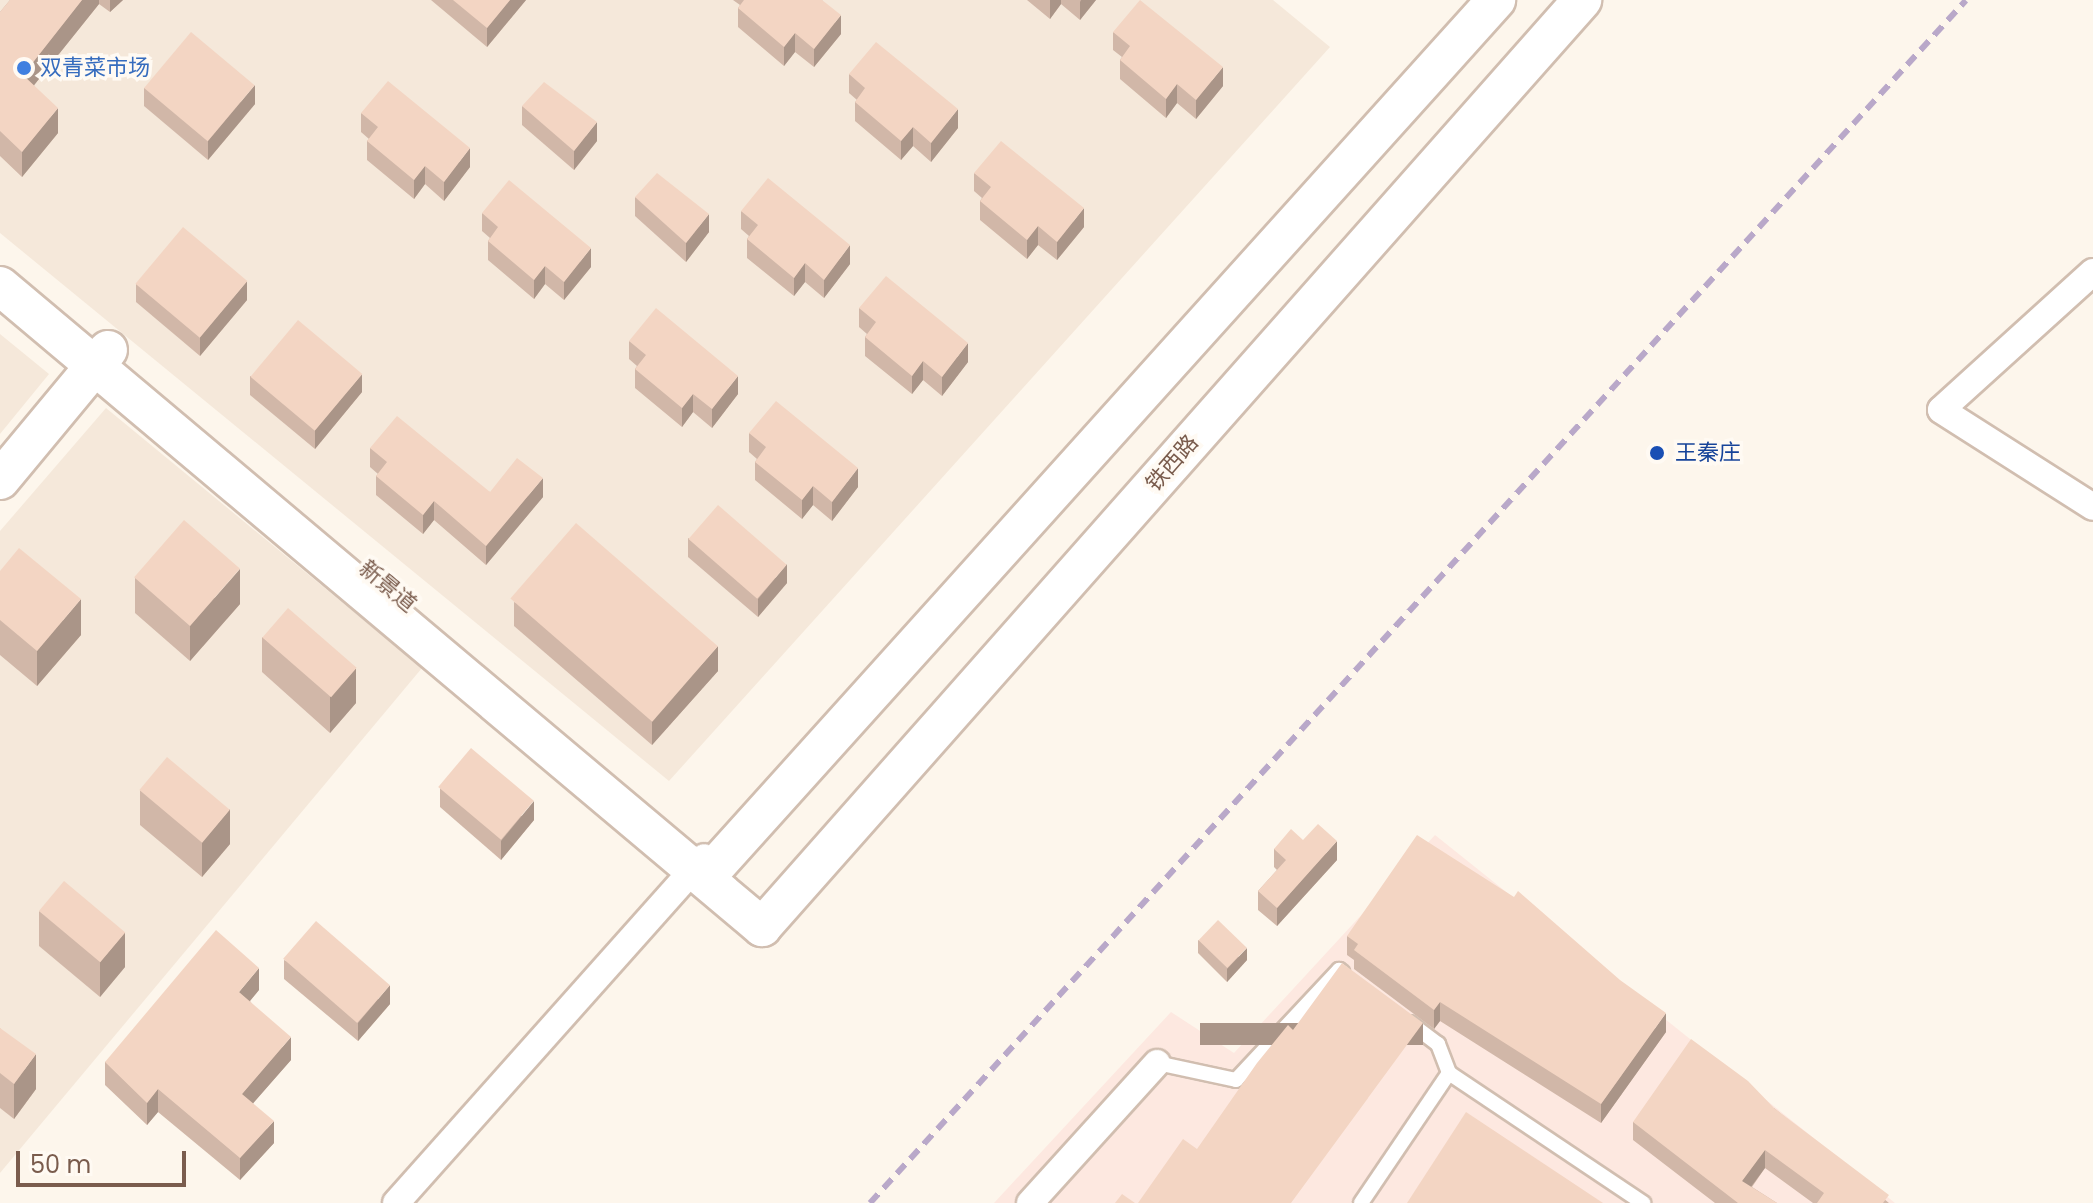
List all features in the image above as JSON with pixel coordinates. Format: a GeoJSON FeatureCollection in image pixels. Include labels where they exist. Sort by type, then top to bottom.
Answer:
{"type":"FeatureCollection","features":[{"type":"Feature","properties":{"kind":"main road"},"geometry":{"type":"LineString","coordinates":[[706,866],[1496,0]]}},
{"type":"Feature","properties":{"kind":"main road","name":"铁西路"},"geometry":{"type":"LineString","coordinates":[[769,919],[1565,5]]}},
{"type":"Feature","properties":{"kind":"main road","name":"新景道"},"geometry":{"type":"LineString","coordinates":[[0,260],[101,358],[769,919]]}},
{"type":"Feature","properties":{"kind":"main road","name":"新景道"},"geometry":{"type":"LineString","coordinates":[[0,286],[101,358]]}},
{"type":"Feature","properties":{"kind":"main road"},"geometry":{"type":"LineString","coordinates":[[0,480],[101,358]]}},
{"type":"Feature","properties":{"kind":"street"},"geometry":{"type":"LineString","coordinates":[[2093,272],[1941,410],[2093,507]]}},
{"type":"Feature","properties":{"kind":"street"},"geometry":{"type":"LineString","coordinates":[[396,1203],[706,866]]}},
{"type":"Feature","properties":{"kind":"street"},"geometry":{"type":"LineString","coordinates":[[1030,1203],[1157,1063]]}},
{"type":"Feature","properties":{"kind":"lane"},"geometry":{"type":"LineString","coordinates":[[1157,1063],[1236,1080],[1339,970],[1352,979]]}},
{"type":"Feature","properties":{"kind":"lane"},"geometry":{"type":"LineString","coordinates":[[1401,1016],[1438,1044],[1449,1073],[1643,1203]]}},
{"type":"Feature","properties":{"kind":"lane"},"geometry":{"type":"LineString","coordinates":[[1361,1203],[1449,1073]]}},
{"type":"Feature","properties":{"kind":"shaded area"},"geometry":{"type":"Polygon","coordinates":[[[0,0],[1273,0],[1330,47],[669,781],[0,233],[0,0]]]}},
{"type":"Feature","properties":{"kind":"shaded area"},"geometry":{"type":"Polygon","coordinates":[[[0,334],[49,374],[0,434],[0,334]]]}},
{"type":"Feature","properties":{"kind":"shaded area"},"geometry":{"type":"Polygon","coordinates":[[[106,408],[422,668],[0,1173],[0,531],[106,408]]]}},
{"type":"Feature","properties":{"kind":"shaded area"},"geometry":{"type":"Polygon","coordinates":[[[1435,835],[1895,1203],[994,1203],[1171,1012],[1234,1053],[1435,835]]]}},
{"type":"Feature","properties":{"kind":"building","name":"双青菜市场"},"geometry":{"type":"Polygon","coordinates":[[[10,0],[82,0],[23,75],[58,108],[22,152],[0,131],[0,12],[10,0]]]}},
{"type":"Feature","properties":{"kind":"building"},"geometry":{"type":"Polygon","coordinates":[[[453,0],[510,0],[487,28],[453,0]]]}},
{"type":"Feature","properties":{"kind":"building"},"geometry":{"type":"Polygon","coordinates":[[[744,0],[822,0],[841,15],[814,49],[795,33],[784,47],[738,8],[744,0]]]}},
{"type":"Feature","properties":{"kind":"building"},"geometry":{"type":"Polygon","coordinates":[[[1140,0],[1223,67],[1196,100],[1177,84],[1166,99],[1120,60],[1130,46],[1113,32],[1140,0]]]}},
{"type":"Feature","properties":{"kind":"building"},"geometry":{"type":"Polygon","coordinates":[[[191,32],[255,85],[208,141],[144,88],[191,32]]]}},
{"type":"Feature","properties":{"kind":"building"},"geometry":{"type":"Polygon","coordinates":[[[876,42],[958,109],[931,143],[913,127],[901,141],[855,102],[865,88],[849,74],[876,42]]]}},
{"type":"Feature","properties":{"kind":"building"},"geometry":{"type":"Polygon","coordinates":[[[388,81],[470,148],[444,182],[425,166],[414,180],[367,141],[378,127],[361,113],[388,81]]]}},
{"type":"Feature","properties":{"kind":"building"},"geometry":{"type":"Polygon","coordinates":[[[544,82],[597,122],[574,151],[522,106],[544,82]]]}},
{"type":"Feature","properties":{"kind":"building"},"geometry":{"type":"Polygon","coordinates":[[[1001,141],[1084,208],[1057,242],[1038,226],[1027,240],[980,201],[991,187],[974,173],[1001,141]]]}},
{"type":"Feature","properties":{"kind":"building"},"geometry":{"type":"Polygon","coordinates":[[[657,173],[709,214],[686,243],[635,197],[657,173]]]}},
{"type":"Feature","properties":{"kind":"building"},"geometry":{"type":"Polygon","coordinates":[[[768,178],[850,245],[824,280],[805,263],[794,278],[747,239],[758,225],[741,211],[768,178]]]}},
{"type":"Feature","properties":{"kind":"building"},"geometry":{"type":"Polygon","coordinates":[[[509,180],[591,248],[564,282],[545,266],[534,280],[488,241],[498,227],[482,213],[509,180]]]}},
{"type":"Feature","properties":{"kind":"building"},"geometry":{"type":"Polygon","coordinates":[[[183,227],[247,281],[200,338],[135,284],[183,227]]]}},
{"type":"Feature","properties":{"kind":"building"},"geometry":{"type":"Polygon","coordinates":[[[886,276],[968,343],[942,377],[923,361],[912,376],[865,337],[876,322],[859,308],[886,276]]]}},
{"type":"Feature","properties":{"kind":"building"},"geometry":{"type":"Polygon","coordinates":[[[656,308],[738,376],[712,409],[693,394],[682,408],[635,369],[646,355],[629,341],[656,308]]]}},
{"type":"Feature","properties":{"kind":"building"},"geometry":{"type":"Polygon","coordinates":[[[298,320],[362,374],[315,431],[250,377],[298,320]]]}},
{"type":"Feature","properties":{"kind":"building"},"geometry":{"type":"Polygon","coordinates":[[[776,401],[858,468],[832,502],[813,486],[802,500],[755,462],[766,447],[749,433],[776,401]]]}},
{"type":"Feature","properties":{"kind":"building"},"geometry":{"type":"Polygon","coordinates":[[[397,416],[490,492],[517,458],[543,478],[486,546],[434,501],[423,515],[376,476],[387,462],[370,448],[397,416]]]}},
{"type":"Feature","properties":{"kind":"building"},"geometry":{"type":"Polygon","coordinates":[[[718,505],[787,565],[757,599],[688,539],[718,505]]]}},
{"type":"Feature","properties":{"kind":"building"},"geometry":{"type":"Polygon","coordinates":[[[184,520],[240,569],[190,626],[134,577],[184,520]]]}},
{"type":"Feature","properties":{"kind":"building"},"geometry":{"type":"Polygon","coordinates":[[[576,523],[718,646],[652,722],[510,598],[576,523]]]}},
{"type":"Feature","properties":{"kind":"building"},"geometry":{"type":"Polygon","coordinates":[[[19,548],[81,599],[37,651],[0,620],[0,571],[19,548]]]}},
{"type":"Feature","properties":{"kind":"building"},"geometry":{"type":"Polygon","coordinates":[[[288,608],[357,668],[331,697],[262,637],[288,608]]]}},
{"type":"Feature","properties":{"kind":"building"},"geometry":{"type":"Polygon","coordinates":[[[471,748],[534,801],[501,840],[438,787],[471,748]]]}},
{"type":"Feature","properties":{"kind":"building"},"geometry":{"type":"Polygon","coordinates":[[[167,757],[230,810],[202,843],[139,790],[167,757]]]}},
{"type":"Feature","properties":{"kind":"building"},"geometry":{"type":"Polygon","coordinates":[[[1318,824],[1337,841],[1277,908],[1258,891],[1286,860],[1274,849],[1291,829],[1303,840],[1318,824]]]}},
{"type":"Feature","properties":{"kind":"building"},"geometry":{"type":"Polygon","coordinates":[[[1417,835],[1514,897],[1518,891],[1620,980],[1666,1013],[1601,1104],[1440,1002],[1434,1010],[1354,950],[1358,944],[1347,936],[1417,835]]]}},
{"type":"Feature","properties":{"kind":"building"},"geometry":{"type":"Polygon","coordinates":[[[64,881],[125,932],[100,962],[39,911],[64,881]]]}},
{"type":"Feature","properties":{"kind":"building"},"geometry":{"type":"Polygon","coordinates":[[[1218,920],[1247,948],[1227,968],[1199,940],[1218,920]]]}},
{"type":"Feature","properties":{"kind":"building"},"geometry":{"type":"Polygon","coordinates":[[[316,921],[390,985],[357,1023],[283,959],[316,921]]]}},
{"type":"Feature","properties":{"kind":"building"},"geometry":{"type":"Polygon","coordinates":[[[216,930],[259,968],[239,992],[291,1037],[242,1094],[274,1121],[240,1158],[158,1089],[147,1103],[105,1062],[216,930]]]}},
{"type":"Feature","properties":{"kind":"building"},"geometry":{"type":"Polygon","coordinates":[[[1342,963],[1423,1023],[1291,1203],[1138,1203],[1183,1139],[1197,1149],[1257,1063],[1288,1025],[1293,1030],[1342,963]]]}},
{"type":"Feature","properties":{"kind":"building"},"geometry":{"type":"Polygon","coordinates":[[[0,1028],[36,1054],[14,1084],[0,1073],[0,1028]]]}},
{"type":"Feature","properties":{"kind":"building"},"geometry":{"type":"Polygon","coordinates":[[[1691,1039],[1748,1081],[1774,1108],[1889,1195],[1883,1203],[1817,1203],[1824,1193],[1765,1150],[1742,1181],[1777,1203],[1738,1203],[1633,1122],[1691,1039]]]}},
{"type":"Feature","properties":{"kind":"building"},"geometry":{"type":"Polygon","coordinates":[[[1466,1112],[1603,1203],[1407,1203],[1466,1112]]]}},
{"type":"Feature","properties":{"kind":"building"},"geometry":{"type":"Polygon","coordinates":[[[1122,1194],[1135,1203],[1115,1203],[1122,1194]]]}},
{"type":"Feature","properties":{"kind":"railway"},"geometry":{"type":"LineString","coordinates":[[870,1203],[1966,0]]}},
{"type":"Feature","properties":{"kind":"place","name":"双青菜市场"},"geometry":{"type":"Point","coordinates":[24,68]}},
{"type":"Feature","properties":{"kind":"place","name":"王秦庄"},"geometry":{"type":"Point","coordinates":[1657,453]}}]}
